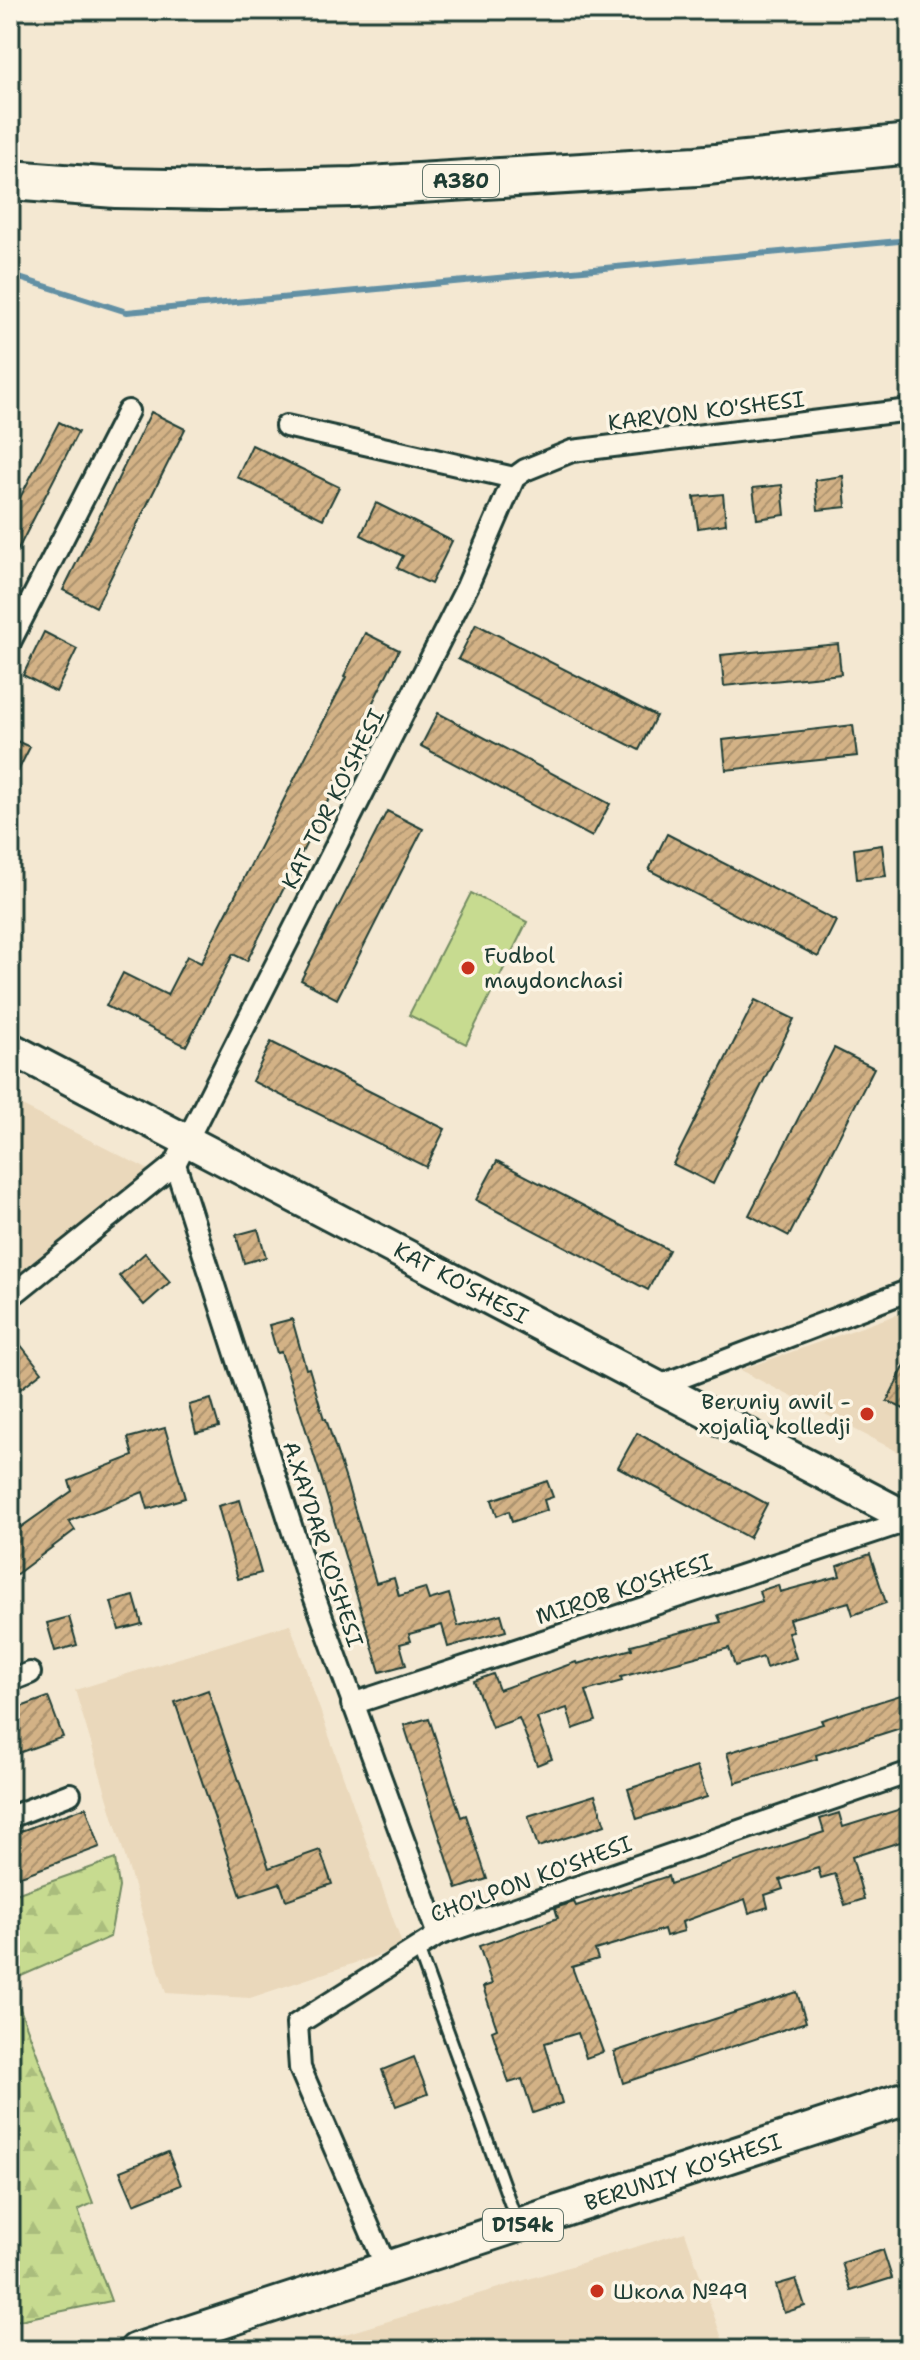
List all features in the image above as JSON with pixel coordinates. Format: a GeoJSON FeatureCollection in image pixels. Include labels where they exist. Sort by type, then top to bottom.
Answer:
{"type":"FeatureCollection","features":[{"type":"Feature","properties":{"kind":"highway","name":"A380"},"geometry":{"type":"LineString","coordinates":[[10,180],[130,188],[353,187],[697,166],[910,144]]}},
{"type":"Feature","properties":{"kind":"main road","name":"BERUNIY KO'SHESI"},"geometry":{"type":"LineString","coordinates":[[136,2350],[174,2344],[387,2269],[910,2097]]}},
{"type":"Feature","properties":{"kind":"street","name":"KARVON KO'SHESI"},"geometry":{"type":"LineString","coordinates":[[514,478],[525,470],[572,451],[910,410]]}},
{"type":"Feature","properties":{"kind":"street"},"geometry":{"type":"LineString","coordinates":[[10,642],[128,411]]}},
{"type":"Feature","properties":{"kind":"street"},"geometry":{"type":"LineString","coordinates":[[286,426],[514,478]]}},
{"type":"Feature","properties":{"kind":"street","name":"KAT TOR KO'SHESI"},"geometry":{"type":"LineString","coordinates":[[181,1151],[467,587],[514,478]]}},
{"type":"Feature","properties":{"kind":"street","name":"KAT KO'SHESI"},"geometry":{"type":"LineString","coordinates":[[10,1048],[181,1151],[659,1386],[910,1519]]}},
{"type":"Feature","properties":{"kind":"street"},"geometry":{"type":"LineString","coordinates":[[10,1297],[181,1151]]}},
{"type":"Feature","properties":{"kind":"street","name":"A.XAYDAR KO'SHESI"},"geometry":{"type":"LineString","coordinates":[[181,1151],[309,1582],[438,1935]]}},
{"type":"Feature","properties":{"kind":"street"},"geometry":{"type":"LineString","coordinates":[[659,1386],[910,1290]]}},
{"type":"Feature","properties":{"kind":"street","name":"MIROB KO'SHESI"},"geometry":{"type":"LineString","coordinates":[[352,1704],[910,1519]]}},
{"type":"Feature","properties":{"kind":"street"},"geometry":{"type":"LineString","coordinates":[[10,1681],[30,1673]]}},
{"type":"Feature","properties":{"kind":"street","name":"CHO'LPON KO'SHESI"},"geometry":{"type":"LineString","coordinates":[[387,2269],[300,2068],[297,2024],[438,1935],[910,1772]]}},
{"type":"Feature","properties":{"kind":"street"},"geometry":{"type":"LineString","coordinates":[[10,1817],[70,1794]]}},
{"type":"Feature","properties":{"kind":"lane"},"geometry":{"type":"LineString","coordinates":[[418,1949],[518,2227]]}},
{"type":"Feature","properties":{"kind":"shaded area"},"geometry":{"type":"Polygon","coordinates":[[[10,1100],[149,1170],[10,1280],[10,1100]]]}},
{"type":"Feature","properties":{"kind":"shaded area","name":"Beruniy awil - xojaliq kolledji"},"geometry":{"type":"Polygon","coordinates":[[[910,1310],[910,1458],[740,1370],[910,1310]]]}},
{"type":"Feature","properties":{"kind":"shaded area"},"geometry":{"type":"Polygon","coordinates":[[[290,1624],[403,1947],[250,1998],[166,1993],[75,1690],[290,1624]]]}},
{"type":"Feature","properties":{"kind":"shaded area","name":"Школа №49"},"geometry":{"type":"Polygon","coordinates":[[[685,2232],[726,2350],[292,2350],[685,2232]]]}},
{"type":"Feature","properties":{"kind":"green space","name":"Fudbol maydonchasi"},"geometry":{"type":"Polygon","coordinates":[[[471,893],[527,922],[466,1044],[409,1015],[471,893]]]}},
{"type":"Feature","properties":{"kind":"green space"},"geometry":{"type":"Polygon","coordinates":[[[115,1859],[119,1887],[110,1937],[10,1981],[10,1896],[115,1859]]]}},
{"type":"Feature","properties":{"kind":"green space"},"geometry":{"type":"Polygon","coordinates":[[[10,1982],[93,2203],[78,2210],[111,2301],[10,2322],[10,1982]]]}},
{"type":"Feature","properties":{"kind":"building"},"geometry":{"type":"Polygon","coordinates":[[[151,412],[185,429],[96,607],[63,590],[151,412]]]}},
{"type":"Feature","properties":{"kind":"building"},"geometry":{"type":"Polygon","coordinates":[[[59,422],[78,432],[10,565],[10,517],[59,422]]]}},
{"type":"Feature","properties":{"kind":"building"},"geometry":{"type":"Polygon","coordinates":[[[252,445],[339,487],[323,519],[237,477],[252,445]]]}},
{"type":"Feature","properties":{"kind":"building"},"geometry":{"type":"Polygon","coordinates":[[[843,476],[846,507],[818,510],[815,480],[843,476]]]}},
{"type":"Feature","properties":{"kind":"building"},"geometry":{"type":"Polygon","coordinates":[[[782,485],[785,515],[757,519],[753,488],[782,485]]]}},
{"type":"Feature","properties":{"kind":"building"},"geometry":{"type":"Polygon","coordinates":[[[723,494],[726,524],[698,528],[694,497],[723,494]]]}},
{"type":"Feature","properties":{"kind":"building"},"geometry":{"type":"Polygon","coordinates":[[[376,503],[452,541],[431,584],[397,568],[403,556],[361,535],[376,503]]]}},
{"type":"Feature","properties":{"kind":"building"},"geometry":{"type":"Polygon","coordinates":[[[476,624],[656,716],[639,750],[458,659],[476,624]]]}},
{"type":"Feature","properties":{"kind":"building"},"geometry":{"type":"Polygon","coordinates":[[[44,632],[77,649],[56,692],[23,675],[44,632]]]}},
{"type":"Feature","properties":{"kind":"building"},"geometry":{"type":"Polygon","coordinates":[[[365,633],[399,650],[368,712],[372,714],[247,961],[233,954],[186,1046],[106,1006],[123,973],[167,995],[187,956],[201,963],[346,677],[365,633]]]}},
{"type":"Feature","properties":{"kind":"building"},"geometry":{"type":"Polygon","coordinates":[[[838,644],[841,674],[724,686],[721,655],[838,644]]]}},
{"type":"Feature","properties":{"kind":"building"},"geometry":{"type":"Polygon","coordinates":[[[438,713],[610,804],[592,837],[421,746],[438,713]]]}},
{"type":"Feature","properties":{"kind":"building"},"geometry":{"type":"Polygon","coordinates":[[[853,725],[857,756],[726,770],[723,740],[853,725]]]}},
{"type":"Feature","properties":{"kind":"building"},"geometry":{"type":"Polygon","coordinates":[[[10,738],[30,747],[10,787],[10,738]]]}},
{"type":"Feature","properties":{"kind":"building"},"geometry":{"type":"Polygon","coordinates":[[[387,811],[423,829],[337,999],[301,980],[387,811]]]}},
{"type":"Feature","properties":{"kind":"building"},"geometry":{"type":"Polygon","coordinates":[[[667,834],[836,921],[818,957],[649,870],[667,834]]]}},
{"type":"Feature","properties":{"kind":"building"},"geometry":{"type":"Polygon","coordinates":[[[882,845],[886,876],[857,879],[854,849],[882,845]]]}},
{"type":"Feature","properties":{"kind":"building"},"geometry":{"type":"Polygon","coordinates":[[[755,1000],[794,1019],[713,1184],[673,1164],[755,1000]]]}},
{"type":"Feature","properties":{"kind":"building"},"geometry":{"type":"Polygon","coordinates":[[[271,1042],[445,1129],[426,1167],[252,1081],[271,1042]]]}},
{"type":"Feature","properties":{"kind":"building"},"geometry":{"type":"Polygon","coordinates":[[[834,1048],[874,1068],[789,1236],[749,1215],[834,1048]]]}},
{"type":"Feature","properties":{"kind":"building"},"geometry":{"type":"Polygon","coordinates":[[[497,1161],[669,1250],[648,1290],[476,1200],[497,1161]]]}},
{"type":"Feature","properties":{"kind":"building"},"geometry":{"type":"Polygon","coordinates":[[[258,1229],[266,1257],[244,1263],[236,1235],[258,1229]]]}},
{"type":"Feature","properties":{"kind":"building"},"geometry":{"type":"Polygon","coordinates":[[[145,1253],[170,1282],[144,1305],[119,1276],[145,1253]]]}},
{"type":"Feature","properties":{"kind":"building"},"geometry":{"type":"Polygon","coordinates":[[[292,1319],[306,1369],[309,1368],[346,1480],[376,1583],[394,1578],[399,1596],[425,1588],[429,1600],[449,1594],[458,1626],[501,1614],[506,1631],[448,1647],[442,1625],[409,1634],[411,1641],[400,1644],[406,1665],[380,1672],[321,1477],[281,1352],[277,1353],[269,1325],[292,1319]]]}},
{"type":"Feature","properties":{"kind":"building"},"geometry":{"type":"Polygon","coordinates":[[[20,1344],[42,1372],[10,1397],[10,1352],[20,1344]]]}},
{"type":"Feature","properties":{"kind":"building"},"geometry":{"type":"Polygon","coordinates":[[[910,1355],[910,1412],[887,1401],[910,1355]]]}},
{"type":"Feature","properties":{"kind":"building"},"geometry":{"type":"Polygon","coordinates":[[[211,1399],[219,1427],[196,1433],[189,1405],[211,1399]]]}},
{"type":"Feature","properties":{"kind":"building"},"geometry":{"type":"Polygon","coordinates":[[[165,1428],[185,1498],[148,1509],[143,1492],[69,1521],[75,1530],[10,1579],[10,1512],[21,1527],[72,1491],[69,1481],[133,1456],[128,1438],[165,1428]]]}},
{"type":"Feature","properties":{"kind":"building"},"geometry":{"type":"Polygon","coordinates":[[[637,1433],[767,1504],[749,1538],[618,1467],[637,1433]]]}},
{"type":"Feature","properties":{"kind":"building"},"geometry":{"type":"Polygon","coordinates":[[[547,1481],[553,1497],[544,1500],[547,1510],[512,1522],[509,1511],[497,1516],[492,1500],[547,1481]]]}},
{"type":"Feature","properties":{"kind":"building"},"geometry":{"type":"Polygon","coordinates":[[[240,1500],[261,1573],[238,1579],[218,1506],[240,1500]]]}},
{"type":"Feature","properties":{"kind":"building"},"geometry":{"type":"Polygon","coordinates":[[[870,1554],[886,1603],[853,1615],[849,1602],[789,1619],[793,1631],[788,1632],[796,1658],[766,1668],[763,1657],[735,1666],[729,1648],[621,1677],[622,1681],[586,1691],[596,1721],[573,1729],[567,1708],[537,1718],[552,1759],[537,1765],[519,1718],[492,1728],[474,1681],[493,1674],[499,1690],[576,1662],[632,1649],[631,1645],[721,1622],[718,1615],[762,1601],[759,1591],[778,1585],[780,1592],[840,1576],[837,1566],[870,1554]]]}},
{"type":"Feature","properties":{"kind":"building"},"geometry":{"type":"Polygon","coordinates":[[[134,1596],[142,1624],[119,1630],[111,1602],[134,1596]]]}},
{"type":"Feature","properties":{"kind":"building"},"geometry":{"type":"Polygon","coordinates":[[[69,1617],[77,1645],[55,1651],[47,1623],[69,1617]]]}},
{"type":"Feature","properties":{"kind":"building"},"geometry":{"type":"Polygon","coordinates":[[[208,1690],[269,1868],[320,1850],[332,1884],[286,1900],[280,1883],[241,1896],[175,1702],[208,1690]]]}},
{"type":"Feature","properties":{"kind":"building"},"geometry":{"type":"Polygon","coordinates":[[[910,1692],[910,1725],[816,1755],[817,1759],[736,1783],[727,1753],[823,1724],[821,1720],[910,1692]]]}},
{"type":"Feature","properties":{"kind":"building"},"geometry":{"type":"Polygon","coordinates":[[[48,1697],[63,1737],[10,1756],[10,1711],[48,1697]]]}},
{"type":"Feature","properties":{"kind":"building"},"geometry":{"type":"Polygon","coordinates":[[[429,1718],[461,1817],[466,1815],[487,1879],[457,1889],[404,1725],[429,1718]]]}},
{"type":"Feature","properties":{"kind":"building"},"geometry":{"type":"Polygon","coordinates":[[[697,1767],[707,1797],[637,1819],[628,1789],[697,1767]]]}},
{"type":"Feature","properties":{"kind":"building"},"geometry":{"type":"Polygon","coordinates":[[[595,1795],[605,1825],[538,1847],[528,1816],[595,1795]]]}},
{"type":"Feature","properties":{"kind":"building"},"geometry":{"type":"Polygon","coordinates":[[[910,1806],[910,1839],[852,1857],[864,1899],[845,1905],[835,1874],[821,1878],[818,1868],[780,1880],[783,1889],[765,1895],[768,1907],[749,1913],[745,1899],[682,1922],[684,1931],[666,1936],[664,1929],[595,1950],[598,1959],[572,1967],[603,2052],[586,2058],[578,2033],[545,2043],[562,2103],[533,2113],[522,2079],[509,2083],[492,2031],[497,2029],[483,1987],[492,1984],[479,1946],[558,1918],[555,1908],[574,1902],[576,1906],[668,1876],[670,1884],[824,1832],[820,1819],[839,1813],[843,1827],[910,1806]]]}},
{"type":"Feature","properties":{"kind":"building"},"geometry":{"type":"Polygon","coordinates":[[[86,1807],[100,1847],[10,1880],[10,1835],[86,1807]]]}},
{"type":"Feature","properties":{"kind":"building"},"geometry":{"type":"Polygon","coordinates":[[[797,1992],[806,2022],[623,2083],[614,2052],[797,1992]]]}},
{"type":"Feature","properties":{"kind":"building"},"geometry":{"type":"Polygon","coordinates":[[[414,2057],[428,2094],[396,2106],[382,2070],[414,2057]]]}},
{"type":"Feature","properties":{"kind":"building"},"geometry":{"type":"Polygon","coordinates":[[[168,2152],[181,2185],[134,2204],[120,2171],[168,2152]]]}},
{"type":"Feature","properties":{"kind":"building"},"geometry":{"type":"Polygon","coordinates":[[[883,2250],[892,2278],[851,2291],[842,2263],[883,2250]]]}},
{"type":"Feature","properties":{"kind":"building"},"geometry":{"type":"Polygon","coordinates":[[[796,2279],[805,2306],[784,2313],[776,2285],[796,2279]]]}},
{"type":"Feature","properties":{"kind":"waterway"},"geometry":{"type":"LineString","coordinates":[[10,275],[127,312],[910,240]]}},
{"type":"Feature","properties":{"kind":"place","name":"Fudbol maydonchasi"},"geometry":{"type":"Point","coordinates":[468,968]}},
{"type":"Feature","properties":{"kind":"place","name":"Beruniy awil - xojaliq kolledji"},"geometry":{"type":"Point","coordinates":[867,1414]}},
{"type":"Feature","properties":{"kind":"place","name":"Школа №49"},"geometry":{"type":"Point","coordinates":[597,2291]}}]}
